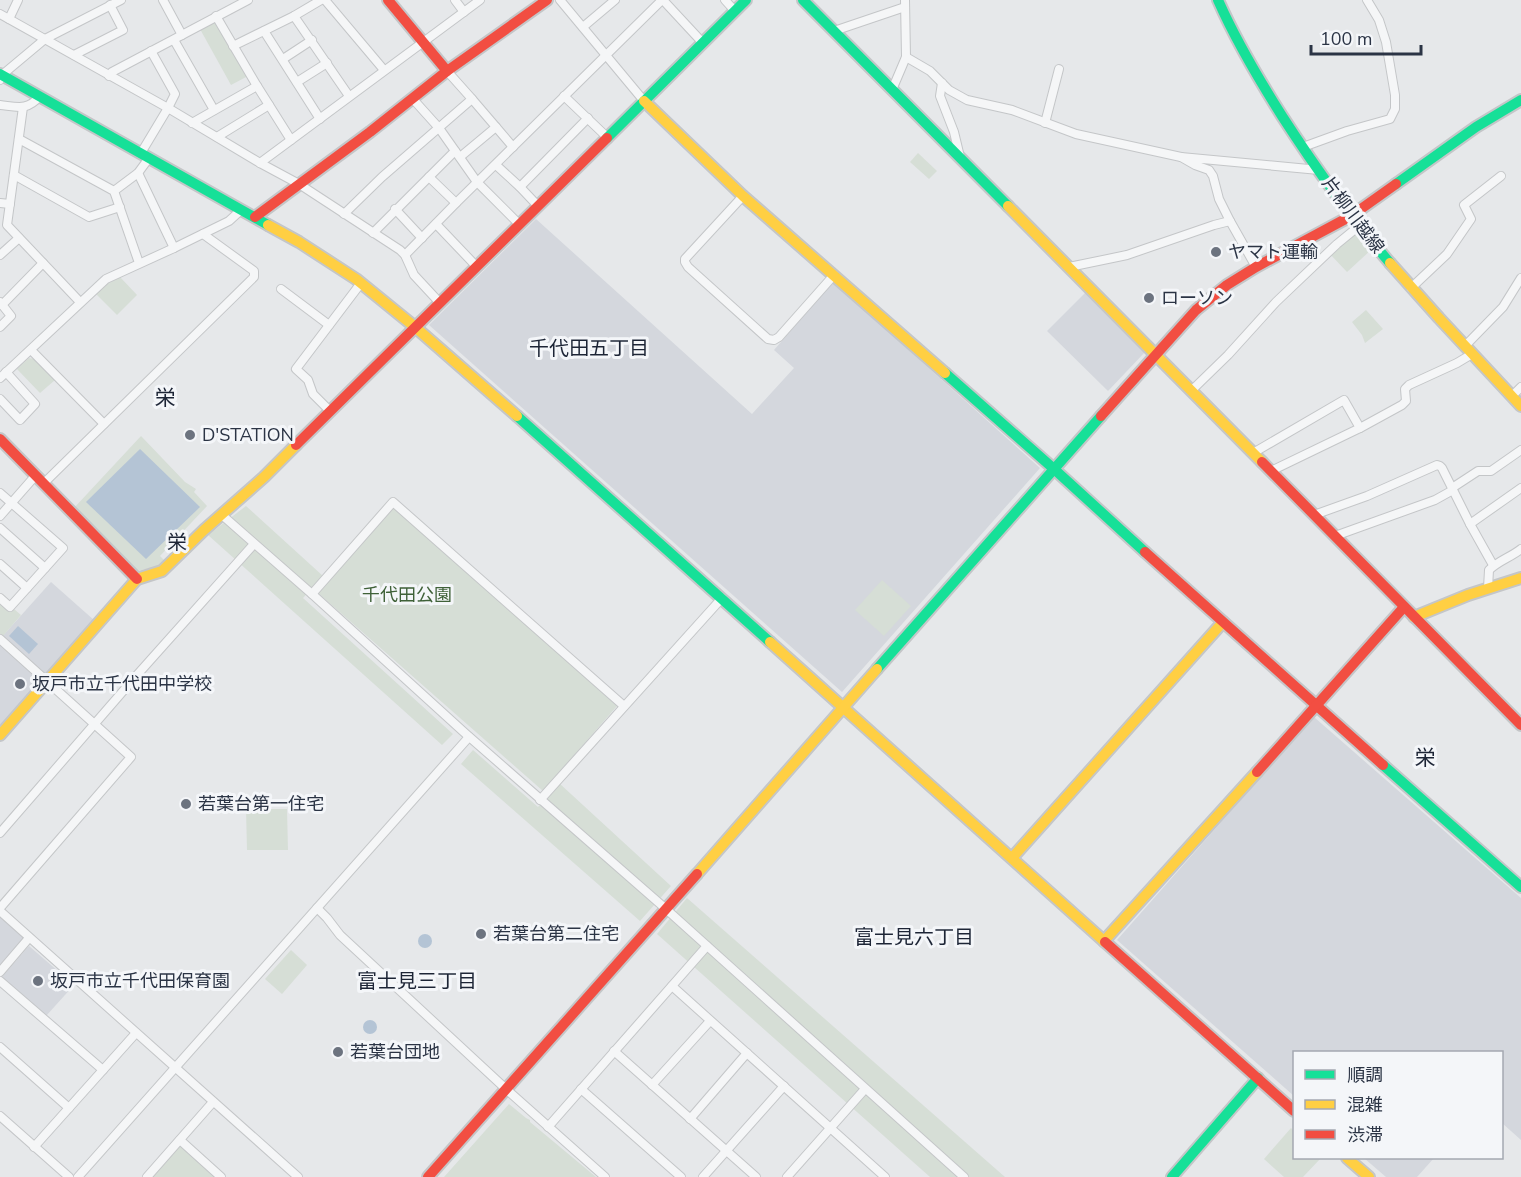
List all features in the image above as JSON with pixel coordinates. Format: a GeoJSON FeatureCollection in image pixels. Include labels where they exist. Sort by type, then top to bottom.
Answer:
{"type":"FeatureCollection","features":[{"type":"Feature","properties":{"kind":"street"},"geometry":{"type":"LineString","coordinates":[[9,19],[18,0]]}},
{"type":"Feature","properties":{"kind":"street"},"geometry":{"type":"LineString","coordinates":[[121,0],[45,39],[1,77],[40,96],[255,217],[361,283],[512,410],[1293,1110]]}},
{"type":"Feature","properties":{"kind":"street"},"geometry":{"type":"LineString","coordinates":[[163,0],[182,36]]}},
{"type":"Feature","properties":{"kind":"street"},"geometry":{"type":"LineString","coordinates":[[109,75],[248,0]]}},
{"type":"Feature","properties":{"kind":"street"},"geometry":{"type":"LineString","coordinates":[[233,46],[323,0],[384,70]]}},
{"type":"Feature","properties":{"kind":"street"},"geometry":{"type":"LineString","coordinates":[[388,0],[513,147]]}},
{"type":"Feature","properties":{"kind":"street"},"geometry":{"type":"LineString","coordinates":[[455,0],[464,12]]}},
{"type":"Feature","properties":{"kind":"street"},"geometry":{"type":"LineString","coordinates":[[260,163],[480,0]]}},
{"type":"Feature","properties":{"kind":"street"},"geometry":{"type":"LineString","coordinates":[[255,217],[370,132],[447,71],[547,0]]}},
{"type":"Feature","properties":{"kind":"street"},"geometry":{"type":"LineString","coordinates":[[560,0],[644,101],[743,196],[1054,469],[1521,887]]}},
{"type":"Feature","properties":{"kind":"street"},"geometry":{"type":"LineString","coordinates":[[583,27],[615,0]]}},
{"type":"Feature","properties":{"kind":"street"},"geometry":{"type":"LineString","coordinates":[[405,255],[663,0],[702,42]]}},
{"type":"Feature","properties":{"kind":"street"},"geometry":{"type":"LineString","coordinates":[[725,0],[735,11]]}},
{"type":"Feature","properties":{"kind":"street"},"geometry":{"type":"LineString","coordinates":[[0,735],[137,579],[162,571],[222,515],[477,267],[746,0]]}},
{"type":"Feature","properties":{"kind":"street"},"geometry":{"type":"LineString","coordinates":[[803,0],[1521,725]]}},
{"type":"Feature","properties":{"kind":"street","name":"片柳川越線"},"geometry":{"type":"LineString","coordinates":[[1218,0],[1227,22],[1258,78],[1351,216],[1411,288],[1518,401]]}},
{"type":"Feature","properties":{"kind":"street"},"geometry":{"type":"LineString","coordinates":[[1303,147],[1390,119],[1395,108],[1386,42],[1379,20],[1367,0]]}},
{"type":"Feature","properties":{"kind":"street"},"geometry":{"type":"LineString","coordinates":[[834,31],[905,4],[906,57],[892,90]]}},
{"type":"Feature","properties":{"kind":"street"},"geometry":{"type":"LineString","coordinates":[[74,55],[123,30],[110,5]]}},
{"type":"Feature","properties":{"kind":"street"},"geometry":{"type":"LineString","coordinates":[[0,14],[299,184],[400,250],[405,255],[414,275],[440,303]]}},
{"type":"Feature","properties":{"kind":"street"},"geometry":{"type":"LineString","coordinates":[[216,16],[291,140]]}},
{"type":"Feature","properties":{"kind":"street"},"geometry":{"type":"LineString","coordinates":[[294,16],[350,96]]}},
{"type":"Feature","properties":{"kind":"street"},"geometry":{"type":"LineString","coordinates":[[264,31],[320,118]]}},
{"type":"Feature","properties":{"kind":"street"},"geometry":{"type":"LineString","coordinates":[[174,40],[214,110]]}},
{"type":"Feature","properties":{"kind":"street"},"geometry":{"type":"LineString","coordinates":[[283,59],[312,40]]}},
{"type":"Feature","properties":{"kind":"street"},"geometry":{"type":"LineString","coordinates":[[114,191],[138,173],[175,94],[151,51]]}},
{"type":"Feature","properties":{"kind":"street"},"geometry":{"type":"LineString","coordinates":[[906,57],[930,71],[949,90],[967,100],[1012,110],[1076,134],[1181,157],[1319,170]]}},
{"type":"Feature","properties":{"kind":"street"},"geometry":{"type":"LineString","coordinates":[[297,82],[327,63]]}},
{"type":"Feature","properties":{"kind":"street"},"geometry":{"type":"LineString","coordinates":[[1045,123],[1059,69]]}},
{"type":"Feature","properties":{"kind":"street"},"geometry":{"type":"LineString","coordinates":[[942,84],[940,96],[954,132],[960,159]]}},
{"type":"Feature","properties":{"kind":"street"},"geometry":{"type":"LineString","coordinates":[[192,123],[257,86]]}},
{"type":"Feature","properties":{"kind":"street"},"geometry":{"type":"LineString","coordinates":[[0,105],[23,107],[30,105],[40,96]]}},
{"type":"Feature","properties":{"kind":"street"},"geometry":{"type":"LineString","coordinates":[[564,96],[608,138]]}},
{"type":"Feature","properties":{"kind":"street"},"geometry":{"type":"LineString","coordinates":[[412,98],[438,128],[477,182],[519,224]]}},
{"type":"Feature","properties":{"kind":"street"},"geometry":{"type":"LineString","coordinates":[[344,214],[382,177],[472,99]]}},
{"type":"Feature","properties":{"kind":"street"},"geometry":{"type":"LineString","coordinates":[[428,1177],[1196,310],[1227,285],[1256,267],[1351,216],[1476,127],[1521,100]]}},
{"type":"Feature","properties":{"kind":"street"},"geometry":{"type":"LineString","coordinates":[[217,137],[269,105]]}},
{"type":"Feature","properties":{"kind":"street"},"geometry":{"type":"LineString","coordinates":[[23,107],[7,225],[80,302]]}},
{"type":"Feature","properties":{"kind":"street"},"geometry":{"type":"LineString","coordinates":[[520,187],[588,118]]}},
{"type":"Feature","properties":{"kind":"street"},"geometry":{"type":"LineString","coordinates":[[373,233],[429,177],[496,127]]}},
{"type":"Feature","properties":{"kind":"street"},"geometry":{"type":"LineString","coordinates":[[19,140],[114,191],[139,263]]}},
{"type":"Feature","properties":{"kind":"street"},"geometry":{"type":"LineString","coordinates":[[1181,157],[1209,170],[1219,199],[1256,267]]}},
{"type":"Feature","properties":{"kind":"street"},"geometry":{"type":"LineString","coordinates":[[496,165],[538,206]]}},
{"type":"Feature","properties":{"kind":"street"},"geometry":{"type":"LineString","coordinates":[[138,173],[174,248]]}},
{"type":"Feature","properties":{"kind":"street"},"geometry":{"type":"LineString","coordinates":[[14,175],[89,217],[120,207]]}},
{"type":"Feature","properties":{"kind":"street"},"geometry":{"type":"LineString","coordinates":[[1411,288],[1447,254],[1472,219],[1464,205],[1501,176]]}},
{"type":"Feature","properties":{"kind":"street"},"geometry":{"type":"LineString","coordinates":[[429,177],[456,203]]}},
{"type":"Feature","properties":{"kind":"street"},"geometry":{"type":"LineString","coordinates":[[743,196],[685,259],[685,262],[768,339],[774,340],[779,337],[834,275]]}},
{"type":"Feature","properties":{"kind":"street"},"geometry":{"type":"LineString","coordinates":[[0,203],[10,204]]}},
{"type":"Feature","properties":{"kind":"street"},"geometry":{"type":"LineString","coordinates":[[0,399],[20,420],[35,404],[3,375],[106,279],[229,221],[241,210]]}},
{"type":"Feature","properties":{"kind":"street"},"geometry":{"type":"LineString","coordinates":[[395,210],[422,238]]}},
{"type":"Feature","properties":{"kind":"street"},"geometry":{"type":"LineString","coordinates":[[1069,267],[1127,255],[1230,221]]}},
{"type":"Feature","properties":{"kind":"street"},"geometry":{"type":"LineString","coordinates":[[436,225],[477,267]]}},
{"type":"Feature","properties":{"kind":"street"},"geometry":{"type":"LineString","coordinates":[[1191,391],[1228,355],[1276,302],[1359,226]]}},
{"type":"Feature","properties":{"kind":"street"},"geometry":{"type":"LineString","coordinates":[[0,516],[11,503],[104,424],[255,277],[254,271],[203,234]]}},
{"type":"Feature","properties":{"kind":"street"},"geometry":{"type":"LineString","coordinates":[[0,255],[19,238]]}},
{"type":"Feature","properties":{"kind":"street"},"geometry":{"type":"LineString","coordinates":[[0,327],[11,316],[1,303],[43,263]]}},
{"type":"Feature","properties":{"kind":"street"},"geometry":{"type":"LineString","coordinates":[[1271,471],[1402,405],[1406,400],[1405,388],[1408,385],[1457,363],[1503,307],[1521,278]]}},
{"type":"Feature","properties":{"kind":"street"},"geometry":{"type":"LineString","coordinates":[[330,411],[313,394],[308,380],[296,369],[361,283]]}},
{"type":"Feature","properties":{"kind":"street"},"geometry":{"type":"LineString","coordinates":[[281,289],[329,325]]}},
{"type":"Feature","properties":{"kind":"street"},"geometry":{"type":"LineString","coordinates":[[31,350],[104,424]]}},
{"type":"Feature","properties":{"kind":"street"},"geometry":{"type":"LineString","coordinates":[[1518,401],[1521,387]]}},
{"type":"Feature","properties":{"kind":"street"},"geometry":{"type":"LineString","coordinates":[[1253,453],[1344,400],[1360,428]]}},
{"type":"Feature","properties":{"kind":"street"},"geometry":{"type":"LineString","coordinates":[[0,439],[137,579]]}},
{"type":"Feature","properties":{"kind":"street"},"geometry":{"type":"LineString","coordinates":[[1335,536],[1435,500],[1478,471],[1491,471],[1521,450]]}},
{"type":"Feature","properties":{"kind":"street"},"geometry":{"type":"LineString","coordinates":[[1314,514],[1367,496],[1437,465],[1442,468],[1493,565]]}},
{"type":"Feature","properties":{"kind":"street"},"geometry":{"type":"LineString","coordinates":[[1470,524],[1521,488]]}},
{"type":"Feature","properties":{"kind":"street"},"geometry":{"type":"LineString","coordinates":[[0,493],[63,548],[10,607],[0,598]]}},
{"type":"Feature","properties":{"kind":"street"},"geometry":{"type":"LineString","coordinates":[[312,594],[393,501],[624,706]]}},
{"type":"Feature","properties":{"kind":"street"},"geometry":{"type":"LineString","coordinates":[[222,515],[469,737],[666,909],[963,1177]]}},
{"type":"Feature","properties":{"kind":"street"},"geometry":{"type":"LineString","coordinates":[[0,528],[45,568]]}},
{"type":"Feature","properties":{"kind":"street"},"geometry":{"type":"LineString","coordinates":[[0,833],[254,544]]}},
{"type":"Feature","properties":{"kind":"street"},"geometry":{"type":"LineString","coordinates":[[1488,588],[1489,570],[1493,565],[1521,549]]}},
{"type":"Feature","properties":{"kind":"street"},"geometry":{"type":"LineString","coordinates":[[0,564],[27,588]]}},
{"type":"Feature","properties":{"kind":"street"},"geometry":{"type":"LineString","coordinates":[[1414,617],[1488,588],[1521,578]]}},
{"type":"Feature","properties":{"kind":"street"},"geometry":{"type":"LineString","coordinates":[[540,800],[722,598]]}},
{"type":"Feature","properties":{"kind":"street"},"geometry":{"type":"LineString","coordinates":[[1104,941],[1404,607]]}},
{"type":"Feature","properties":{"kind":"street"},"geometry":{"type":"LineString","coordinates":[[1012,858],[1223,622]]}},
{"type":"Feature","properties":{"kind":"street"},"geometry":{"type":"LineString","coordinates":[[0,639],[132,757],[0,909],[29,938],[298,1177]]}},
{"type":"Feature","properties":{"kind":"street"},"geometry":{"type":"LineString","coordinates":[[78,1177],[469,737]]}},
{"type":"Feature","properties":{"kind":"street"},"geometry":{"type":"LineString","coordinates":[[317,908],[340,935],[605,1177]]}},
{"type":"Feature","properties":{"kind":"street"},"geometry":{"type":"LineString","coordinates":[[0,972],[29,938]]}},
{"type":"Feature","properties":{"kind":"street"},"geometry":{"type":"LineString","coordinates":[[548,1127],[707,946]]}},
{"type":"Feature","properties":{"kind":"street"},"geometry":{"type":"LineString","coordinates":[[0,981],[103,1070]]}},
{"type":"Feature","properties":{"kind":"street"},"geometry":{"type":"LineString","coordinates":[[672,986],[885,1177]]}},
{"type":"Feature","properties":{"kind":"street"},"geometry":{"type":"LineString","coordinates":[[652,1085],[710,1020]]}},
{"type":"Feature","properties":{"kind":"street"},"geometry":{"type":"LineString","coordinates":[[34,1147],[136,1033]]}},
{"type":"Feature","properties":{"kind":"street"},"geometry":{"type":"LineString","coordinates":[[0,1047],[69,1108]]}},
{"type":"Feature","properties":{"kind":"street"},"geometry":{"type":"LineString","coordinates":[[614,1051],[756,1177]]}},
{"type":"Feature","properties":{"kind":"street"},"geometry":{"type":"LineString","coordinates":[[690,1119],[747,1053]]}},
{"type":"Feature","properties":{"kind":"street"},"geometry":{"type":"LineString","coordinates":[[1172,1177],[1258,1078]]}},
{"type":"Feature","properties":{"kind":"street"},"geometry":{"type":"LineString","coordinates":[[703,1177],[784,1086]]}},
{"type":"Feature","properties":{"kind":"street"},"geometry":{"type":"LineString","coordinates":[[581,1089],[681,1177]]}},
{"type":"Feature","properties":{"kind":"street"},"geometry":{"type":"LineString","coordinates":[[788,1177],[866,1089]]}},
{"type":"Feature","properties":{"kind":"street"},"geometry":{"type":"LineString","coordinates":[[147,1177],[213,1102]]}},
{"type":"Feature","properties":{"kind":"street"},"geometry":{"type":"LineString","coordinates":[[0,1116],[69,1177]]}},
{"type":"Feature","properties":{"kind":"street"},"geometry":{"type":"LineString","coordinates":[[180,1140],[221,1177]]}},
{"type":"Feature","properties":{"kind":"street"},"geometry":{"type":"LineString","coordinates":[[1348,1159],[1369,1177]]}},
{"type":"Feature","properties":{"kind":"street"},"geometry":{"type":"LineString","coordinates":[[869,1177],[876,1169]]}},
{"type":"Feature","properties":{"kind":"shaded area"},"geometry":{"type":"Polygon","coordinates":[[[536,219],[752,414],[794,368],[774,350],[833,282],[1040,468],[842,692],[429,325],[536,219]]]}},
{"type":"Feature","properties":{"kind":"shaded area"},"geometry":{"type":"Polygon","coordinates":[[[1086,292],[1145,352],[1108,391],[1047,331],[1086,292]]]}},
{"type":"Feature","properties":{"kind":"shaded area","name":"坂戸市立千代田中学校"},"geometry":{"type":"Polygon","coordinates":[[[51,582],[95,621],[0,728],[0,639],[51,582]]]}},
{"type":"Feature","properties":{"kind":"shaded area"},"geometry":{"type":"Polygon","coordinates":[[[1314,717],[1521,898],[1521,1140],[1503,1124],[1503,1051],[1293,1051],[1293,1095],[1117,940],[1314,717]]]}},
{"type":"Feature","properties":{"kind":"shaded area"},"geometry":{"type":"Polygon","coordinates":[[[0,917],[24,938],[0,965],[0,917]]]}},
{"type":"Feature","properties":{"kind":"shaded area","name":"坂戸市立千代田保育園"},"geometry":{"type":"Polygon","coordinates":[[[29,946],[74,985],[46,1016],[2,977],[29,946]]]}},
{"type":"Feature","properties":{"kind":"shaded area"},"geometry":{"type":"Polygon","coordinates":[[[1365,1159],[1433,1159],[1417,1177],[1386,1177],[1365,1159]]]}},
{"type":"Feature","properties":{"kind":"green space"},"geometry":{"type":"Polygon","coordinates":[[[213,22],[217,23],[248,76],[231,85],[200,29],[213,22]]]}},
{"type":"Feature","properties":{"kind":"green space"},"geometry":{"type":"Polygon","coordinates":[[[918,153],[937,171],[929,179],[910,162],[918,153]]]}},
{"type":"Feature","properties":{"kind":"green space"},"geometry":{"type":"Polygon","coordinates":[[[1356,232],[1372,249],[1347,272],[1330,254],[1356,232]]]}},
{"type":"Feature","properties":{"kind":"green space"},"geometry":{"type":"Polygon","coordinates":[[[120,277],[137,295],[117,315],[96,294],[107,284],[120,277]]]}},
{"type":"Feature","properties":{"kind":"green space"},"geometry":{"type":"Polygon","coordinates":[[[1366,310],[1383,329],[1365,343],[1352,322],[1366,310]]]}},
{"type":"Feature","properties":{"kind":"green space"},"geometry":{"type":"Polygon","coordinates":[[[29,358],[34,359],[55,380],[40,393],[17,369],[29,358]]]}},
{"type":"Feature","properties":{"kind":"green space"},"geometry":{"type":"Polygon","coordinates":[[[141,436],[185,482],[196,489],[194,492],[207,506],[160,556],[165,561],[160,566],[137,571],[74,508],[141,436]]]}},
{"type":"Feature","properties":{"kind":"green space","name":"千代田公園"},"geometry":{"type":"Polygon","coordinates":[[[393,505],[617,706],[543,791],[318,593],[393,505]]]}},
{"type":"Feature","properties":{"kind":"green space"},"geometry":{"type":"Polygon","coordinates":[[[246,506],[323,576],[303,598],[453,734],[442,745],[208,535],[246,506]]]}},
{"type":"Feature","properties":{"kind":"green space"},"geometry":{"type":"Polygon","coordinates":[[[882,580],[911,606],[884,636],[855,610],[882,580]]]}},
{"type":"Feature","properties":{"kind":"green space"},"geometry":{"type":"Polygon","coordinates":[[[0,601],[11,612],[14,609],[21,615],[3,636],[0,634],[0,601]]]}},
{"type":"Feature","properties":{"kind":"green space"},"geometry":{"type":"Polygon","coordinates":[[[473,750],[538,807],[559,783],[671,886],[640,921],[461,764],[473,750]]]}},
{"type":"Feature","properties":{"kind":"green space"},"geometry":{"type":"Polygon","coordinates":[[[246,809],[287,809],[288,850],[247,850],[246,809]]]}},
{"type":"Feature","properties":{"kind":"green space"},"geometry":{"type":"Polygon","coordinates":[[[687,898],[1005,1177],[930,1177],[657,934],[687,898]]]}},
{"type":"Feature","properties":{"kind":"green space"},"geometry":{"type":"Polygon","coordinates":[[[291,950],[307,965],[282,994],[265,979],[291,950]]]}},
{"type":"Feature","properties":{"kind":"green space"},"geometry":{"type":"Polygon","coordinates":[[[509,1104],[530,1120],[596,1177],[444,1177],[509,1104]]]}},
{"type":"Feature","properties":{"kind":"green space"},"geometry":{"type":"Polygon","coordinates":[[[1291,1128],[1293,1130],[1293,1159],[1320,1159],[1303,1177],[1284,1177],[1264,1159],[1291,1128]]]}},
{"type":"Feature","properties":{"kind":"green space"},"geometry":{"type":"Polygon","coordinates":[[[180,1140],[221,1177],[147,1177],[180,1140]]]}},
{"type":"Feature","properties":{"kind":"water"},"geometry":{"type":"Polygon","coordinates":[[[140,449],[200,507],[146,559],[86,502],[140,449]]]}},
{"type":"Feature","properties":{"kind":"water"},"geometry":{"type":"Polygon","coordinates":[[[18,626],[38,644],[29,654],[9,636],[18,626]]]}},
{"type":"Feature","properties":{"kind":"water"},"geometry":{"type":"Polygon","coordinates":[[[422,934],[428,934],[432,941],[428,948],[422,948],[418,944],[418,938],[422,934]]]}},
{"type":"Feature","properties":{"kind":"water"},"geometry":{"type":"Polygon","coordinates":[[[367,1020],[373,1020],[377,1027],[373,1034],[367,1034],[363,1030],[363,1024],[367,1020]]]}},
{"type":"Feature","properties":{"kind":"traffic: fast"},"geometry":{"type":"LineString","coordinates":[[607,138],[746,0]]}},
{"type":"Feature","properties":{"kind":"traffic: fast"},"geometry":{"type":"LineString","coordinates":[[803,0],[1008,206]]}},
{"type":"Feature","properties":{"kind":"traffic: fast"},"geometry":{"type":"LineString","coordinates":[[1218,0],[1232,30],[1282,116],[1333,191],[1390,263]]}},
{"type":"Feature","properties":{"kind":"traffic: fast"},"geometry":{"type":"LineString","coordinates":[[0,74],[268,225]]}},
{"type":"Feature","properties":{"kind":"traffic: fast"},"geometry":{"type":"LineString","coordinates":[[1396,184],[1476,127],[1521,100]]}},
{"type":"Feature","properties":{"kind":"traffic: fast"},"geometry":{"type":"LineString","coordinates":[[945,373],[1145,552]]}},
{"type":"Feature","properties":{"kind":"traffic: fast"},"geometry":{"type":"LineString","coordinates":[[517,416],[770,642]]}},
{"type":"Feature","properties":{"kind":"traffic: fast"},"geometry":{"type":"LineString","coordinates":[[877,669],[1101,416]]}},
{"type":"Feature","properties":{"kind":"traffic: fast"},"geometry":{"type":"LineString","coordinates":[[1383,765],[1521,887]]}},
{"type":"Feature","properties":{"kind":"traffic: fast"},"geometry":{"type":"LineString","coordinates":[[1172,1177],[1258,1078]]}},
{"type":"Feature","properties":{"kind":"traffic: slow"},"geometry":{"type":"LineString","coordinates":[[644,101],[743,196],[945,373]]}},
{"type":"Feature","properties":{"kind":"traffic: slow"},"geometry":{"type":"LineString","coordinates":[[1008,206],[1262,462]]}},
{"type":"Feature","properties":{"kind":"traffic: slow"},"geometry":{"type":"LineString","coordinates":[[268,225],[356,279],[517,416]]}},
{"type":"Feature","properties":{"kind":"traffic: slow"},"geometry":{"type":"LineString","coordinates":[[1390,263],[1521,406]]}},
{"type":"Feature","properties":{"kind":"traffic: slow"},"geometry":{"type":"LineString","coordinates":[[0,735],[137,579],[162,571],[296,445]]}},
{"type":"Feature","properties":{"kind":"traffic: slow"},"geometry":{"type":"LineString","coordinates":[[1414,617],[1468,595],[1521,578]]}},
{"type":"Feature","properties":{"kind":"traffic: slow"},"geometry":{"type":"LineString","coordinates":[[1012,858],[1223,622]]}},
{"type":"Feature","properties":{"kind":"traffic: slow"},"geometry":{"type":"LineString","coordinates":[[770,642],[1105,942]]}},
{"type":"Feature","properties":{"kind":"traffic: slow"},"geometry":{"type":"LineString","coordinates":[[697,874],[877,669]]}},
{"type":"Feature","properties":{"kind":"traffic: slow"},"geometry":{"type":"LineString","coordinates":[[1104,941],[1257,772]]}},
{"type":"Feature","properties":{"kind":"traffic: slow"},"geometry":{"type":"LineString","coordinates":[[1348,1159],[1369,1177]]}},
{"type":"Feature","properties":{"kind":"traffic: jam"},"geometry":{"type":"LineString","coordinates":[[388,0],[447,71]]}},
{"type":"Feature","properties":{"kind":"traffic: jam"},"geometry":{"type":"LineString","coordinates":[[255,217],[370,132],[447,71],[547,0]]}},
{"type":"Feature","properties":{"kind":"traffic: jam"},"geometry":{"type":"LineString","coordinates":[[296,445],[607,138]]}},
{"type":"Feature","properties":{"kind":"traffic: jam"},"geometry":{"type":"LineString","coordinates":[[1101,416],[1196,310],[1227,285],[1351,216],[1396,184]]}},
{"type":"Feature","properties":{"kind":"traffic: jam"},"geometry":{"type":"LineString","coordinates":[[0,439],[137,579]]}},
{"type":"Feature","properties":{"kind":"traffic: jam"},"geometry":{"type":"LineString","coordinates":[[1262,462],[1521,725]]}},
{"type":"Feature","properties":{"kind":"traffic: jam"},"geometry":{"type":"LineString","coordinates":[[1145,552],[1383,765]]}},
{"type":"Feature","properties":{"kind":"traffic: jam"},"geometry":{"type":"LineString","coordinates":[[1257,772],[1404,607]]}},
{"type":"Feature","properties":{"kind":"traffic: jam"},"geometry":{"type":"LineString","coordinates":[[428,1177],[697,874]]}},
{"type":"Feature","properties":{"kind":"traffic: jam"},"geometry":{"type":"LineString","coordinates":[[1105,942],[1293,1110]]}},
{"type":"Feature","properties":{"kind":"place","name":"ヤマト運輸"},"geometry":{"type":"Point","coordinates":[1216,252]}},
{"type":"Feature","properties":{"kind":"place","name":"ローソン"},"geometry":{"type":"Point","coordinates":[1149,298]}},
{"type":"Feature","properties":{"kind":"place","name":"D'STATION"},"geometry":{"type":"Point","coordinates":[190,435]}},
{"type":"Feature","properties":{"kind":"place","name":"坂戸市立千代田中学校"},"geometry":{"type":"Point","coordinates":[20,684]}},
{"type":"Feature","properties":{"kind":"place","name":"若葉台第一住宅"},"geometry":{"type":"Point","coordinates":[186,804]}},
{"type":"Feature","properties":{"kind":"place","name":"若葉台第二住宅"},"geometry":{"type":"Point","coordinates":[481,934]}},
{"type":"Feature","properties":{"kind":"place","name":"坂戸市立千代田保育園"},"geometry":{"type":"Point","coordinates":[38,981]}},
{"type":"Feature","properties":{"kind":"place","name":"若葉台団地"},"geometry":{"type":"Point","coordinates":[338,1052]}},
{"type":"Feature","properties":{"kind":"district","name":"千代田五丁目"},"geometry":{"type":"Point","coordinates":[589,348]}},
{"type":"Feature","properties":{"kind":"district","name":"栄"},"geometry":{"type":"Point","coordinates":[165,398]}},
{"type":"Feature","properties":{"kind":"district","name":"栄"},"geometry":{"type":"Point","coordinates":[177,542]}},
{"type":"Feature","properties":{"kind":"district","name":"栄"},"geometry":{"type":"Point","coordinates":[1425,758]}},
{"type":"Feature","properties":{"kind":"district","name":"富士見六丁目"},"geometry":{"type":"Point","coordinates":[914,937]}},
{"type":"Feature","properties":{"kind":"district","name":"富士見三丁目"},"geometry":{"type":"Point","coordinates":[417,981]}}]}
